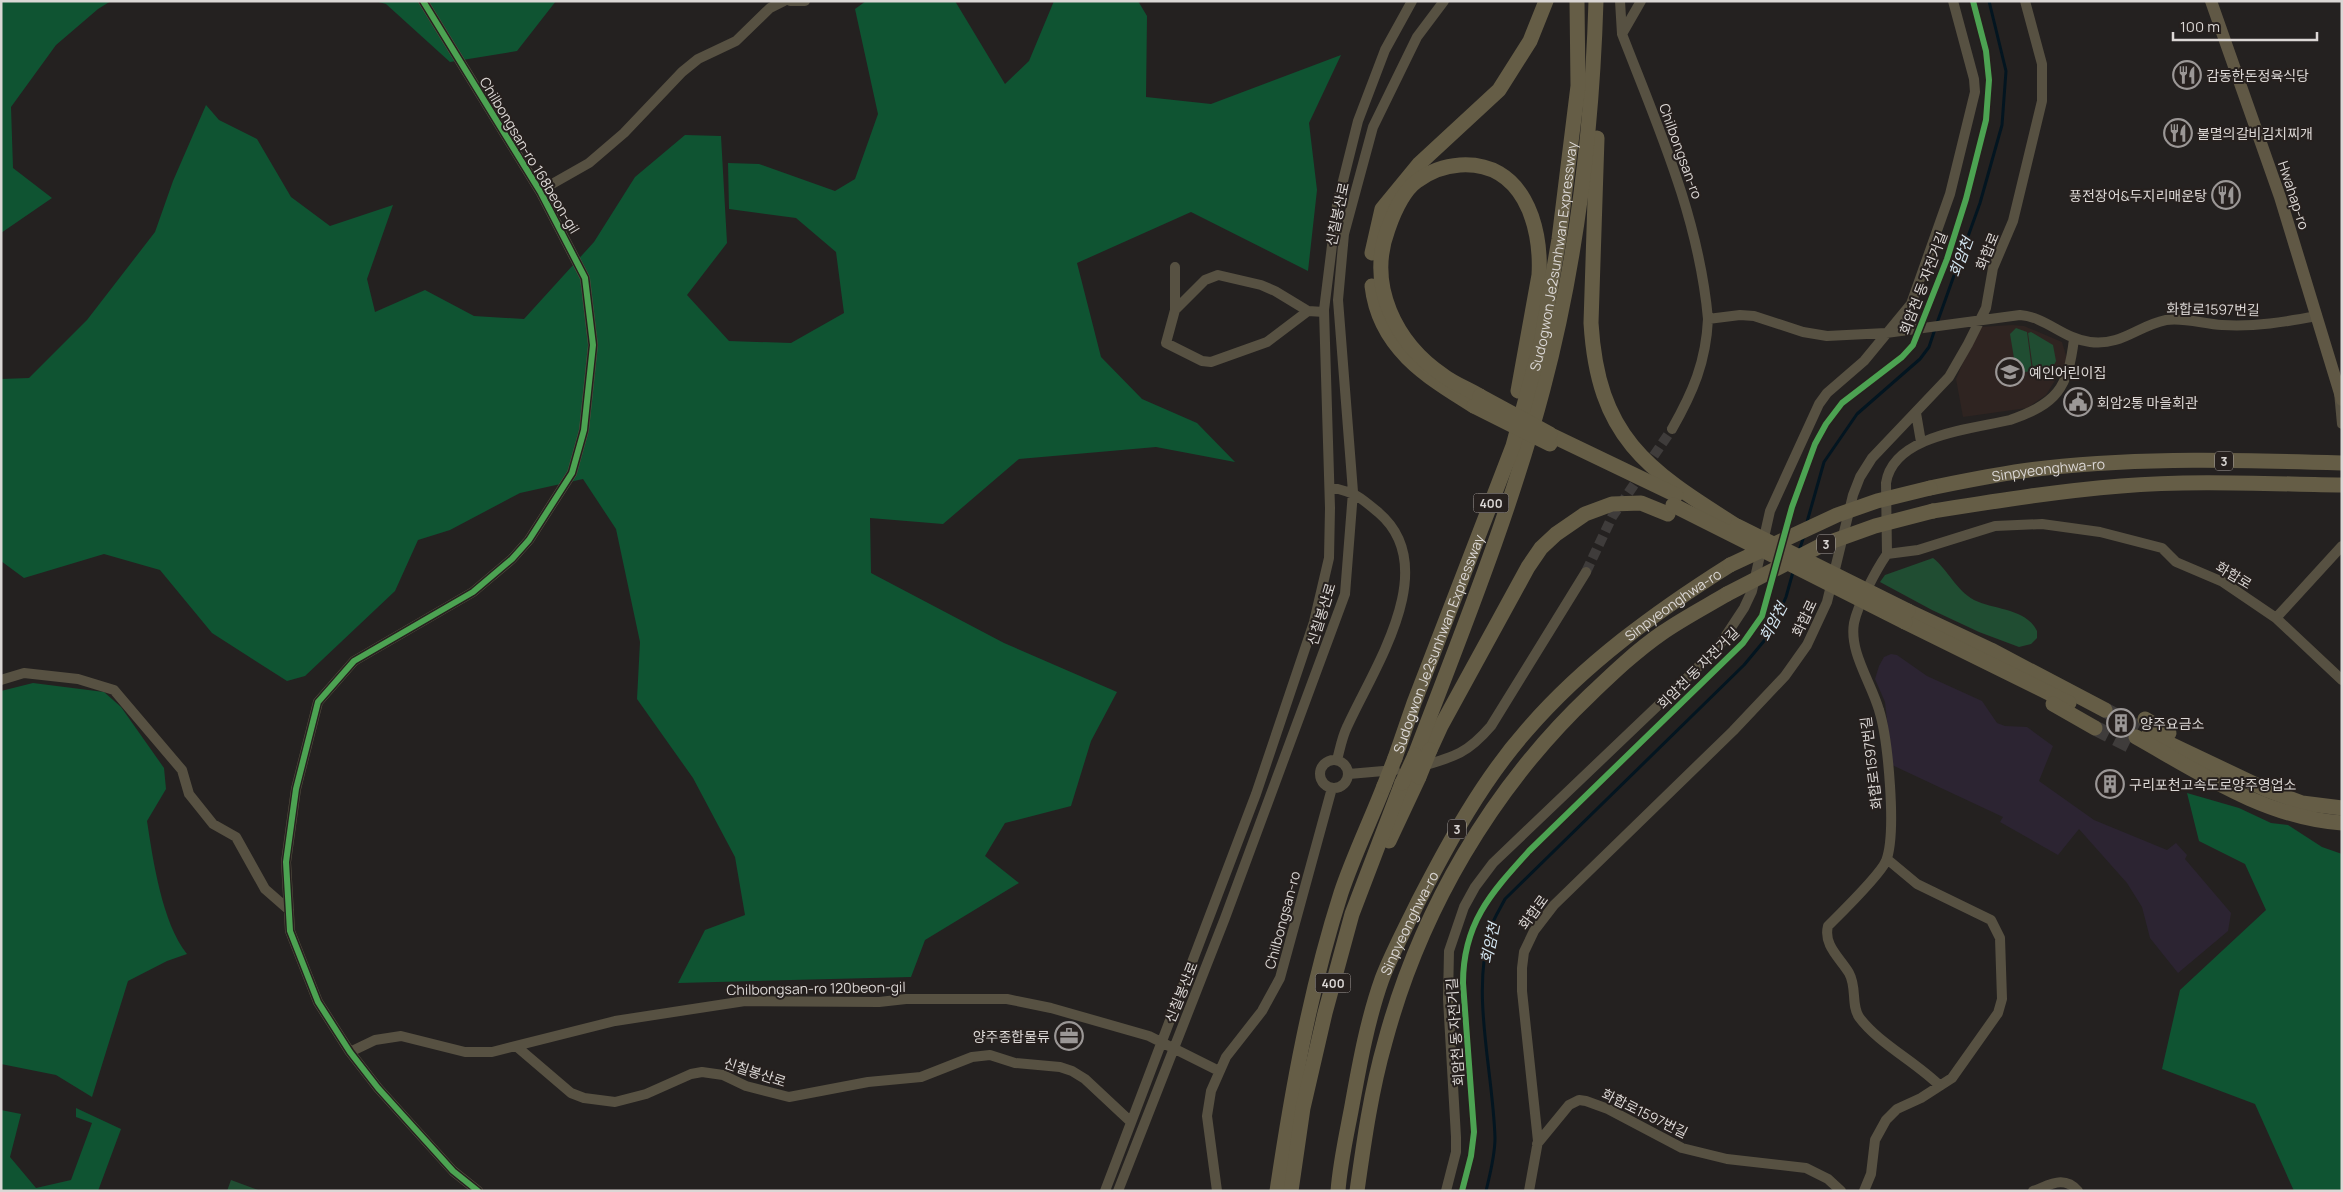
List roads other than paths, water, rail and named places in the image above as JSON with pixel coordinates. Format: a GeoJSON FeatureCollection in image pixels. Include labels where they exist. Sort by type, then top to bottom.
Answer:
{"type":"FeatureCollection","features":[{"type":"Feature","properties":{"kind":"highway"},"geometry":{"type":"LineString","coordinates":[[1352,914],[1419,777],[1441,726],[1528,567],[1541,548],[1569,523],[1612,504],[1675,501],[1735,525],[1907,616],[1962,650],[2104,716],[1991,650],[1907,616],[1766,552],[1675,501],[1430,379],[1402,354],[1378,314],[1372,284],[1372,252],[1376,228],[1382,209],[1396,189],[1441,142],[1500,90],[1530,40],[1546,1]]}},
{"type":"Feature","properties":{"kind":"highway","name":"Sudogwon Je2sunhwan Expressway"},"geometry":{"type":"LineString","coordinates":[[1277,1191],[1291,1094],[1305,1022],[1342,892],[1395,758],[1414,703],[1513,446],[1541,343],[1559,239],[1578,86],[1577,1]]}},
{"type":"Feature","properties":{"kind":"highway"},"geometry":{"type":"LineString","coordinates":[[1597,1],[1601,73],[1591,287],[1592,348],[1608,405],[1623,435],[1675,501]]}},
{"type":"Feature","properties":{"kind":"highway","name":"Sudogwon Je2sunhwan Expressway"},"geometry":{"type":"LineString","coordinates":[[1291,1191],[1303,1108],[1325,1013],[1352,914],[1492,554],[1543,388],[1571,265],[1581,209],[1594,78],[1597,1]]}},
{"type":"Feature","properties":{"kind":"highway"},"geometry":{"type":"LineString","coordinates":[[1477,401],[1426,362],[1406,340],[1392,320],[1381,281],[1383,243],[1401,201],[1409,189],[1423,177],[1453,166],[1480,166],[1502,176],[1514,185],[1530,212],[1537,231],[1540,256],[1539,275],[1500,481]]}},
{"type":"Feature","properties":{"kind":"highway","name":"Sinpyeonghwa-ro"},"geometry":{"type":"LineString","coordinates":[[1338,1191],[1357,1079],[1382,979],[1437,865],[1467,812],[1504,757],[1528,728],[1582,675],[1637,628],[1684,594],[1730,565],[1837,515],[1877,501],[1930,488],[1994,475],[2047,468],[2112,463],[2170,460],[2338,463]]}},
{"type":"Feature","properties":{"kind":"highway","name":"Sinpyeonghwa-ro"},"geometry":{"type":"LineString","coordinates":[[1357,1191],[1372,1097],[1385,1040],[1429,919],[1456,867],[1520,771],[1569,714],[1616,670],[1662,633],[1726,594],[1822,546],[1875,526],[1933,511],[2046,494],[2122,486],[2176,484],[2342,485]]}},
{"type":"Feature","properties":{"kind":"highway"},"geometry":{"type":"LineString","coordinates":[[2342,808],[2302,803],[2277,794],[2138,733],[2191,769],[2259,802],[2291,816],[2342,823]]}},
{"type":"Feature","properties":{"kind":"main road","name":"Hwahap-ro"},"geometry":{"type":"LineString","coordinates":[[2211,1],[2280,197],[2340,396]]}},
{"type":"Feature","properties":{"kind":"street","name":"Chilbongsan-ro 168beon-gil"},"geometry":{"type":"LineString","coordinates":[[423,1],[541,193],[585,278],[593,345],[585,421],[572,473],[529,540],[512,559],[473,592],[354,662],[318,702],[296,789],[286,862],[288,910],[290,931],[318,1002],[350,1052],[378,1088],[453,1171],[478,1191]]}},
{"type":"Feature","properties":{"kind":"street"},"geometry":{"type":"LineString","coordinates":[[541,193],[552,184],[596,157],[624,133],[682,72],[698,59],[736,41],[770,8],[784,1]]}},
{"type":"Feature","properties":{"kind":"street"},"geometry":{"type":"LineString","coordinates":[[790,1],[805,1]]}},
{"type":"Feature","properties":{"kind":"street","name":"신칠봉산로"},"geometry":{"type":"LineString","coordinates":[[1105,1191],[1256,794],[1314,622],[1328,558],[1330,487],[1324,312],[1337,205],[1358,121],[1385,50],[1412,1]]}},
{"type":"Feature","properties":{"kind":"street","name":"신칠봉산로"},"geometry":{"type":"LineString","coordinates":[[1118,1191],[1225,918],[1344,594],[1353,492],[1338,300],[1344,234],[1372,127],[1417,37],[1444,1]]}},
{"type":"Feature","properties":{"kind":"street","name":"Chilbongsan-ro"},"geometry":{"type":"LineString","coordinates":[[1620,1],[1622,34],[1684,195],[1701,267],[1708,319],[1700,373],[1691,397],[1672,429]]}},
{"type":"Feature","properties":{"kind":"street"},"geometry":{"type":"LineString","coordinates":[[1622,34],[1641,1]]}},
{"type":"Feature","properties":{"kind":"street"},"geometry":{"type":"LineString","coordinates":[[1446,1191],[1456,1152],[1448,970],[1449,951],[1464,907],[1475,887],[1493,863],[1699,666],[1732,630],[1752,591],[1770,511],[1819,404],[1827,394],[1864,361],[1911,304],[1950,194],[1973,108],[1974,79],[1953,1]]}},
{"type":"Feature","properties":{"kind":"street","name":"화합로"},"geometry":{"type":"LineString","coordinates":[[1529,1191],[1537,1144],[1522,983],[1524,952],[1534,931],[1566,892],[1733,731],[1785,676],[1807,645],[1827,602],[1853,495],[1860,477],[1872,458],[1949,377],[1974,322],[1986,308],[1992,268],[2013,221],[2042,101],[2042,64],[2025,1]]}},
{"type":"Feature","properties":{"kind":"street"},"geometry":{"type":"LineString","coordinates":[[1175,267],[1174,310],[1166,343],[1206,362],[1267,342],[1308,311]]}},
{"type":"Feature","properties":{"kind":"street"},"geometry":{"type":"LineString","coordinates":[[1174,310],[1204,280],[1218,274],[1275,291],[1308,311],[1324,312]]}},
{"type":"Feature","properties":{"kind":"street"},"geometry":{"type":"LineString","coordinates":[[1708,319],[1740,315],[1754,316],[1803,332],[1827,336],[1886,334]]}},
{"type":"Feature","properties":{"kind":"street","name":"화합로1597번길"},"geometry":{"type":"LineString","coordinates":[[1886,334],[1902,330],[1974,322],[2011,315],[2028,316],[2074,340],[2110,343],[2160,322],[2170,320],[2242,326],[2279,324],[2317,316]]}},
{"type":"Feature","properties":{"kind":"street"},"geometry":{"type":"LineString","coordinates":[[1887,554],[1887,476],[1899,458],[1921,442],[2010,420],[2024,415],[2052,399],[2064,383],[2071,367],[2074,340]]}},
{"type":"Feature","properties":{"kind":"street"},"geometry":{"type":"LineString","coordinates":[[2340,396],[2342,424]]}},
{"type":"Feature","properties":{"kind":"street"},"geometry":{"type":"LineString","coordinates":[[1916,413],[1921,442]]}},
{"type":"Feature","properties":{"kind":"street"},"geometry":{"type":"LineString","coordinates":[[1330,487],[1353,492],[1395,530],[1405,552],[1406,571],[1396,621],[1383,655],[1346,729],[1337,760]]}},
{"type":"Feature","properties":{"kind":"street","name":"화합로"},"geometry":{"type":"LineString","coordinates":[[1887,554],[1918,550],[1996,526],[2042,524],[2100,532],[2162,548],[2176,562],[2223,582],[2276,618],[2342,680]]}},
{"type":"Feature","properties":{"kind":"street"},"geometry":{"type":"LineString","coordinates":[[2276,618],[2342,546]]}},
{"type":"Feature","properties":{"kind":"street","name":"화합로1597번길"},"geometry":{"type":"LineString","coordinates":[[1887,554],[1876,570],[1854,622],[1857,651],[1879,710],[1887,757],[1891,812],[1887,859]]}},
{"type":"Feature","properties":{"kind":"street"},"geometry":{"type":"LineString","coordinates":[[1349,774],[1417,768],[1450,758],[1474,746],[1491,726],[1586,572]]}},
{"type":"Feature","properties":{"kind":"street"},"geometry":{"type":"LineString","coordinates":[[1,680],[24,673],[78,679],[114,690],[182,770],[189,794],[213,824],[236,837],[265,889],[288,910]]}},
{"type":"Feature","properties":{"kind":"street"},"geometry":{"type":"LineString","coordinates":[[1337,760],[1346,765],[1349,774],[1342,786],[1332,788],[1324,784],[1320,771],[1325,763],[1337,760]]}},
{"type":"Feature","properties":{"kind":"street","name":"Chilbongsan-ro"},"geometry":{"type":"LineString","coordinates":[[1217,1191],[1208,1116],[1211,1091],[1219,1071],[1231,1050],[1262,1011],[1280,978],[1332,788]]}},
{"type":"Feature","properties":{"kind":"street"},"geometry":{"type":"LineString","coordinates":[[1864,1191],[1870,1174],[1875,1140],[1886,1120],[1897,1110],[1940,1086],[1957,1073],[1998,1013],[2002,999],[2000,938],[1993,924],[1985,916],[1917,884],[1887,859],[1828,926],[1827,938],[1853,981],[1858,1015],[1870,1030],[1922,1068],[1940,1086]]}},
{"type":"Feature","properties":{"kind":"street","name":"Chilbongsan-ro 120beon-gil"},"geometry":{"type":"LineString","coordinates":[[350,1052],[375,1040],[401,1036],[464,1052],[492,1052],[615,1021],[702,1006],[745,1001],[879,1002],[906,999],[1007,999],[1027,1002],[1150,1036],[1219,1071]]}},
{"type":"Feature","properties":{"kind":"street","name":"신칠봉산로"},"geometry":{"type":"LineString","coordinates":[[516,1046],[571,1093],[584,1098],[615,1102],[646,1094],[691,1074],[702,1072],[722,1075],[746,1086],[789,1097],[868,1082],[921,1077],[972,1057],[990,1055],[1015,1063],[1060,1067],[1072,1071],[1085,1079],[1131,1122]]}},
{"type":"Feature","properties":{"kind":"street","name":"화합로1597번길"},"geometry":{"type":"LineString","coordinates":[[1537,1144],[1569,1105],[1579,1100],[1586,1101],[1608,1109],[1682,1148],[1726,1159],[1806,1168],[1828,1179],[1841,1191]]}},
{"type":"Feature","properties":{"kind":"street"},"geometry":{"type":"LineString","coordinates":[[2033,1191],[2062,1181],[2073,1185],[2078,1191]]}},
{"type":"Feature","properties":{"kind":"waterway","name":"회암천"},"geometry":{"type":"LineString","coordinates":[[1937,323],[1980,203],[2002,125],[2006,71],[1989,1]]}},
{"type":"Feature","properties":{"kind":"waterway","name":"회암천"},"geometry":{"type":"LineString","coordinates":[[1807,522],[1824,462],[1857,414],[1920,359],[1929,347],[1935,329]]}},
{"type":"Feature","properties":{"kind":"waterway","name":"회암천"},"geometry":{"type":"LineString","coordinates":[[1799,551],[1804,536]]}},
{"type":"Feature","properties":{"kind":"waterway","name":"회암천"},"geometry":{"type":"LineString","coordinates":[[1486,1191],[1495,1138],[1482,981],[1490,930],[1495,918],[1505,899],[1744,665],[1769,635],[1786,597],[1793,572]]}},
{"type":"Feature","properties":{"kind":"tunnel"},"geometry":{"type":"LineString","coordinates":[[1586,572],[1612,517],[1672,429]]}},
{"type":"Feature","properties":{"kind":"tunnel"},"geometry":{"type":"LineString","coordinates":[[2105,710],[2139,728]]}},
{"type":"Feature","properties":{"kind":"tunnel"},"geometry":{"type":"LineString","coordinates":[[2095,728],[2131,746]]}},
{"type":"Feature","properties":{"kind":"place","name":"감동한돈정육식당"},"geometry":{"type":"Point","coordinates":[2187,75]}},
{"type":"Feature","properties":{"kind":"place","name":"불멸의갈비김치찌개"},"geometry":{"type":"Point","coordinates":[2178,133]}},
{"type":"Feature","properties":{"kind":"place","name":"풍전장어&두지리매운탕"},"geometry":{"type":"Point","coordinates":[2226,195]}},
{"type":"Feature","properties":{"kind":"place","name":"예인어린이집"},"geometry":{"type":"Point","coordinates":[2010,372]}},
{"type":"Feature","properties":{"kind":"place","name":"회암2통 마을회관"},"geometry":{"type":"Point","coordinates":[2078,402]}},
{"type":"Feature","properties":{"kind":"place","name":"양주요금소"},"geometry":{"type":"Point","coordinates":[2121,723]}},
{"type":"Feature","properties":{"kind":"place","name":"구리포천고속도로양주영업소"},"geometry":{"type":"Point","coordinates":[2110,784]}},
{"type":"Feature","properties":{"kind":"place","name":"양주종합물류"},"geometry":{"type":"Point","coordinates":[1069,1036]}}]}
